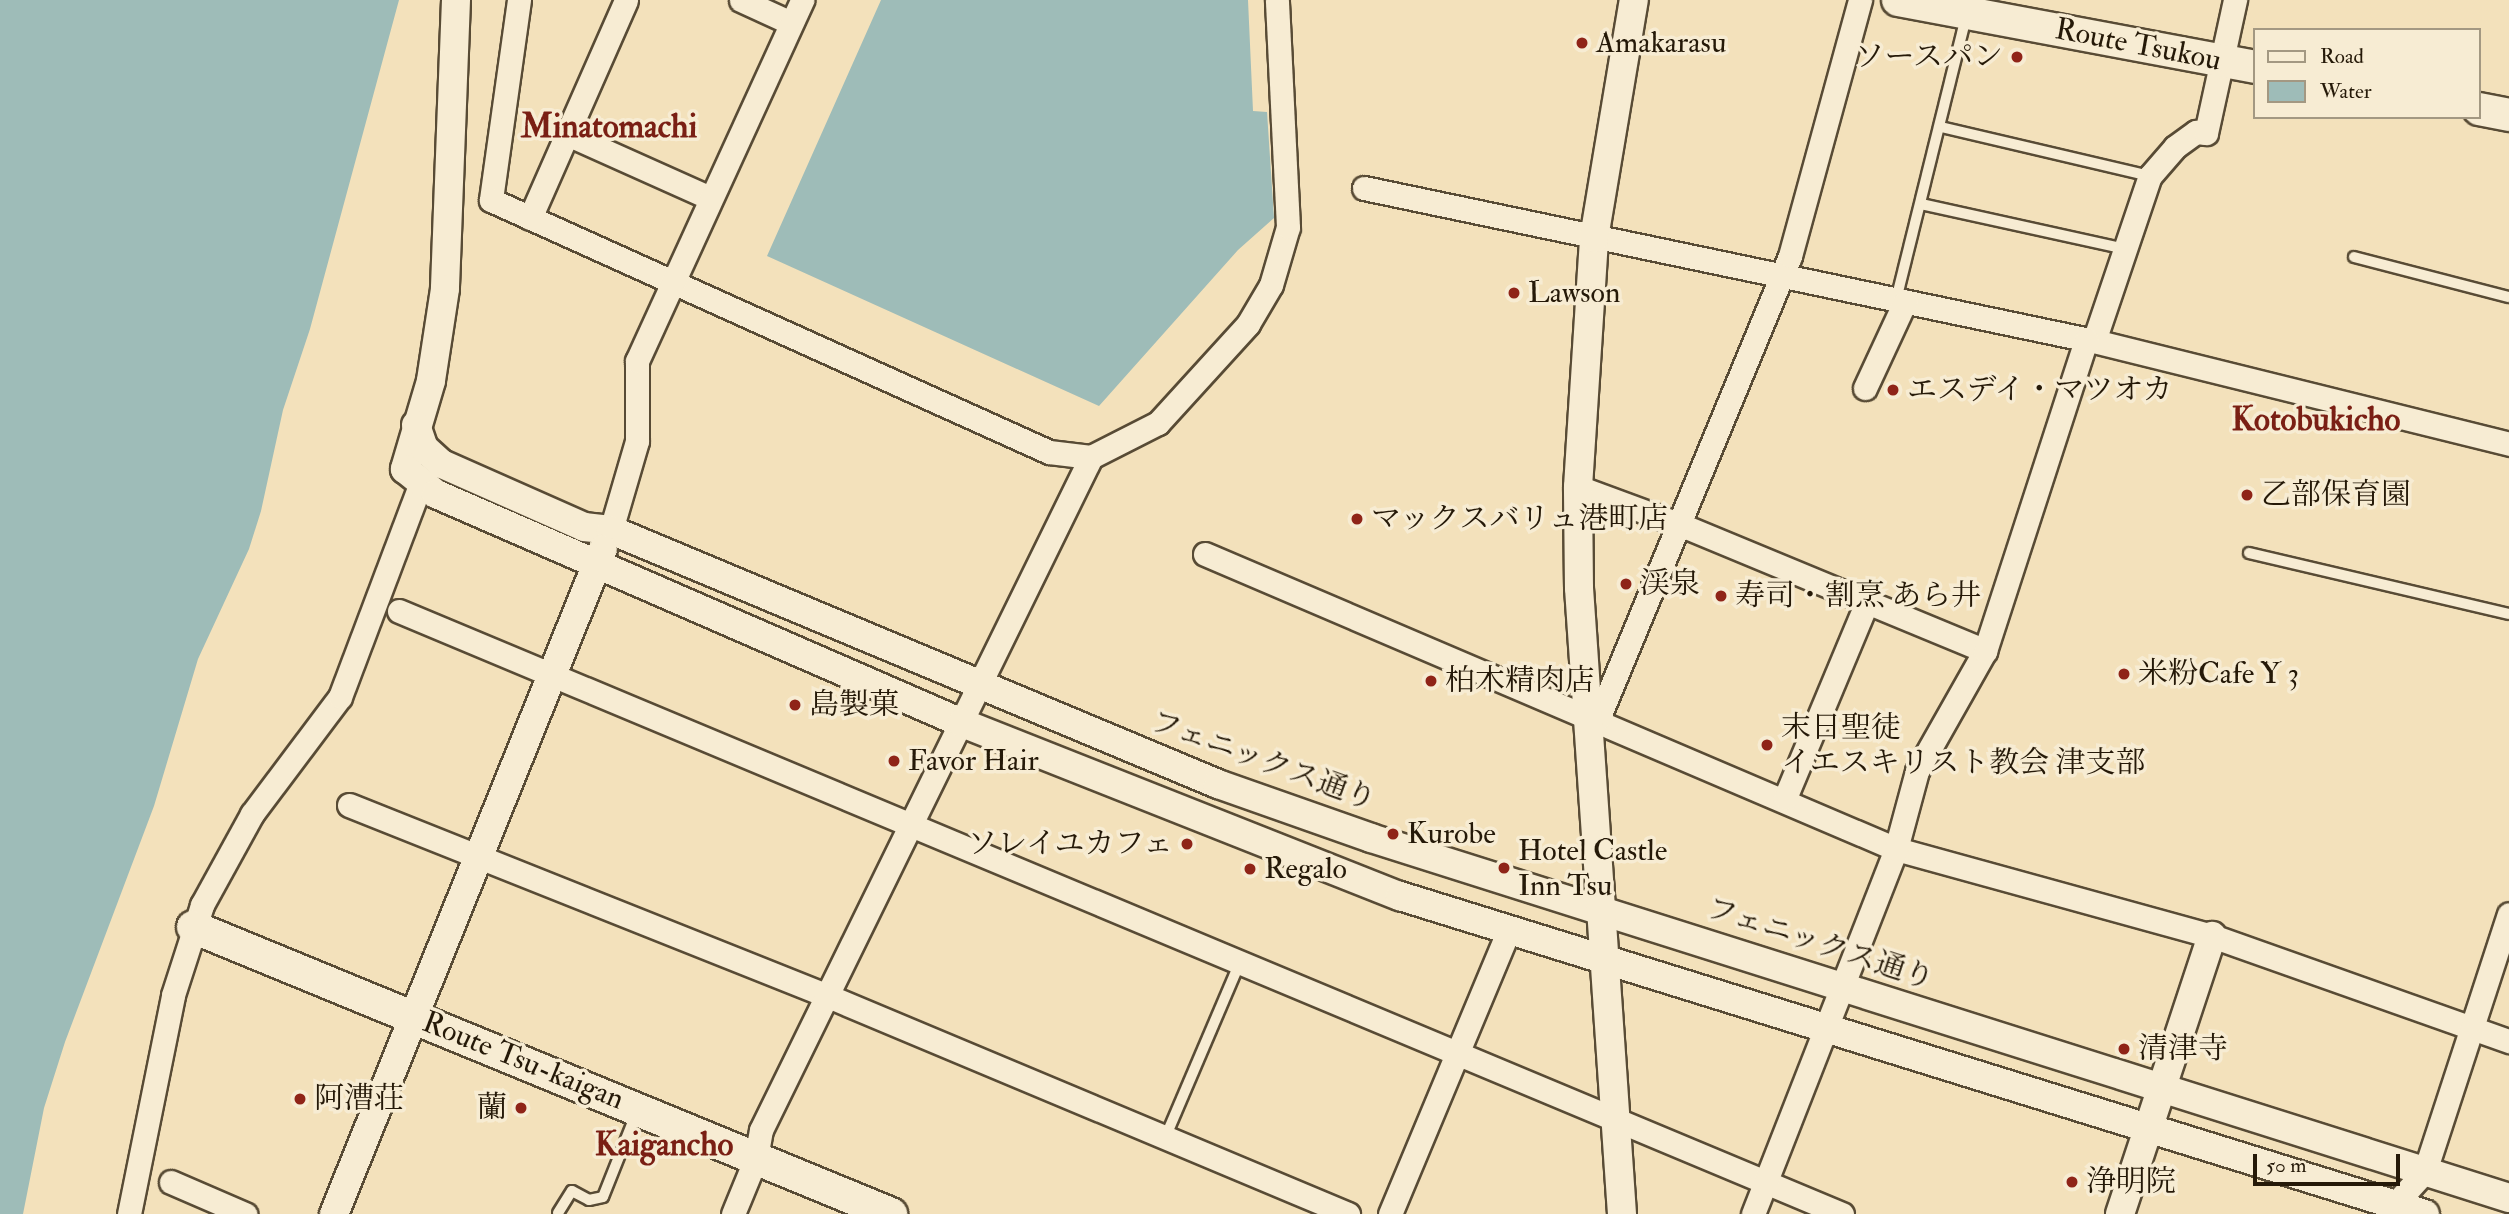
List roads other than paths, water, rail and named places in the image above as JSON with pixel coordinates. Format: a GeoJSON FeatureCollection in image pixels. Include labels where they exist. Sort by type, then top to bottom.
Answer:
{"type":"FeatureCollection","features":[{"type":"Feature","properties":{"kind":"main road","name":"Route Tsukou"},"geometry":{"type":"LineString","coordinates":[[1898,0],[2254,67]]}},
{"type":"Feature","properties":{"kind":"main road"},"geometry":{"type":"LineString","coordinates":[[2481,109],[2509,115]]}},
{"type":"Feature","properties":{"kind":"main road","name":"Route Tsu-kaigan"},"geometry":{"type":"LineString","coordinates":[[194,927],[891,1214]]}},
{"type":"Feature","properties":{"kind":"street"},"geometry":{"type":"LineString","coordinates":[[456,0],[445,289],[431,381],[405,469],[421,483],[596,564],[962,723],[1263,844],[1508,932],[1606,957],[2150,1126],[2394,1209],[2425,1214]]}},
{"type":"Feature","properties":{"kind":"street"},"geometry":{"type":"LineString","coordinates":[[519,0],[491,200],[1049,452],[1091,457],[1158,423],[1248,324],[1271,285],[1287,227],[1277,0]]}},
{"type":"Feature","properties":{"kind":"street"},"geometry":{"type":"LineString","coordinates":[[530,218],[565,133],[626,0]]}},
{"type":"Feature","properties":{"kind":"street"},"geometry":{"type":"LineString","coordinates":[[741,0],[792,23]]}},
{"type":"Feature","properties":{"kind":"street"},"geometry":{"type":"LineString","coordinates":[[334,1214],[611,530],[637,441],[636,361],[670,281],[802,0]]}},
{"type":"Feature","properties":{"kind":"street"},"geometry":{"type":"LineString","coordinates":[[1622,1214],[1578,487],[1594,238],[1634,0]]}},
{"type":"Feature","properties":{"kind":"street"},"geometry":{"type":"LineString","coordinates":[[1594,719],[1681,526],[1782,276],[1860,0]]}},
{"type":"Feature","properties":{"kind":"street"},"geometry":{"type":"LineString","coordinates":[[1753,1214],[1896,849],[1917,771],[1985,651],[2090,341],[2126,249],[2150,176],[2175,146],[2196,132],[2206,133],[2219,60],[2235,0]]}},
{"type":"Feature","properties":{"kind":"street"},"geometry":{"type":"LineString","coordinates":[[565,133],[710,198]]}},
{"type":"Feature","properties":{"kind":"street"},"geometry":{"type":"LineString","coordinates":[[1364,188],[2090,341],[2509,444]]}},
{"type":"Feature","properties":{"kind":"street"},"geometry":{"type":"LineString","coordinates":[[1865,388],[1900,301]]}},
{"type":"Feature","properties":{"kind":"street","name":"フェニックス通り"},"geometry":{"type":"LineString","coordinates":[[416,425],[424,448],[442,464],[583,527],[611,530],[1218,785],[2162,1090],[2509,1198]]}},
{"type":"Feature","properties":{"kind":"street"},"geometry":{"type":"LineString","coordinates":[[733,1214],[756,1158],[761,1130],[1091,457]]}},
{"type":"Feature","properties":{"kind":"street"},"geometry":{"type":"LineString","coordinates":[[129,1214],[173,995],[194,927],[252,814],[340,697],[421,483]]}},
{"type":"Feature","properties":{"kind":"street"},"geometry":{"type":"LineString","coordinates":[[1578,487],[1681,526],[1985,651]]}},
{"type":"Feature","properties":{"kind":"street"},"geometry":{"type":"LineString","coordinates":[[1205,554],[1785,798],[1896,849],[2212,936],[2509,1041]]}},
{"type":"Feature","properties":{"kind":"street"},"geometry":{"type":"LineString","coordinates":[[1785,798],[1867,602]]}},
{"type":"Feature","properties":{"kind":"street"},"geometry":{"type":"LineString","coordinates":[[399,611],[1842,1214]]}},
{"type":"Feature","properties":{"kind":"street"},"geometry":{"type":"LineString","coordinates":[[349,805],[478,854],[828,996],[1348,1214]]}},
{"type":"Feature","properties":{"kind":"street"},"geometry":{"type":"LineString","coordinates":[[2394,1209],[2425,1171],[2509,914]]}},
{"type":"Feature","properties":{"kind":"street"},"geometry":{"type":"LineString","coordinates":[[1390,1214],[1508,932]]}},
{"type":"Feature","properties":{"kind":"street"},"geometry":{"type":"LineString","coordinates":[[2120,1214],[2212,936]]}},
{"type":"Feature","properties":{"kind":"street"},"geometry":{"type":"LineString","coordinates":[[171,1182],[245,1214]]}},
{"type":"Feature","properties":{"kind":"lane"},"geometry":{"type":"LineString","coordinates":[[1900,301],[1968,13]]}},
{"type":"Feature","properties":{"kind":"lane"},"geometry":{"type":"LineString","coordinates":[[1941,127],[2150,176]]}},
{"type":"Feature","properties":{"kind":"lane"},"geometry":{"type":"LineString","coordinates":[[1921,204],[2126,249]]}},
{"type":"Feature","properties":{"kind":"lane"},"geometry":{"type":"LineString","coordinates":[[2354,257],[2509,297]]}},
{"type":"Feature","properties":{"kind":"lane"},"geometry":{"type":"LineString","coordinates":[[2249,553],[2509,614]]}},
{"type":"Feature","properties":{"kind":"lane"},"geometry":{"type":"LineString","coordinates":[[1165,1138],[1240,962]]}},
{"type":"Feature","properties":{"kind":"lane"},"geometry":{"type":"LineString","coordinates":[[558,1213],[572,1191],[589,1200],[603,1198],[639,1108]]}},
{"type":"Feature","properties":{"kind":"water"},"geometry":{"type":"Polygon","coordinates":[[[0,0],[399,0],[310,329],[283,410],[261,511],[249,549],[198,659],[154,806],[65,1042],[44,1108],[23,1214],[0,1214],[0,0]]]}},
{"type":"Feature","properties":{"kind":"water"},"geometry":{"type":"Polygon","coordinates":[[[881,0],[1248,0],[1253,111],[1267,112],[1274,218],[1238,250],[1099,406],[767,256],[881,0]]]}},
{"type":"Feature","properties":{"kind":"place","name":"Amakarasu"},"geometry":{"type":"Point","coordinates":[1582,43]}},
{"type":"Feature","properties":{"kind":"place","name":"ソースパン"},"geometry":{"type":"Point","coordinates":[2017,57]}},
{"type":"Feature","properties":{"kind":"place","name":"Lawson"},"geometry":{"type":"Point","coordinates":[1514,293]}},
{"type":"Feature","properties":{"kind":"place","name":"エスデイ・マツオカ"},"geometry":{"type":"Point","coordinates":[1893,390]}},
{"type":"Feature","properties":{"kind":"place","name":"乙部保育園"},"geometry":{"type":"Point","coordinates":[2247,495]}},
{"type":"Feature","properties":{"kind":"place","name":"マックスバリュ港町店"},"geometry":{"type":"Point","coordinates":[1357,519]}},
{"type":"Feature","properties":{"kind":"place","name":"渓泉"},"geometry":{"type":"Point","coordinates":[1626,584]}},
{"type":"Feature","properties":{"kind":"place","name":"寿司・割烹 あら井"},"geometry":{"type":"Point","coordinates":[1721,596]}},
{"type":"Feature","properties":{"kind":"place","name":"米粉Cafe Y 3"},"geometry":{"type":"Point","coordinates":[2124,674]}},
{"type":"Feature","properties":{"kind":"place","name":"柏木精肉店"},"geometry":{"type":"Point","coordinates":[1431,681]}},
{"type":"Feature","properties":{"kind":"place","name":"島製菓"},"geometry":{"type":"Point","coordinates":[795,705]}},
{"type":"Feature","properties":{"kind":"place","name":"末日聖徒 イエスキリスト教会 津支部"},"geometry":{"type":"Point","coordinates":[1767,745]}},
{"type":"Feature","properties":{"kind":"place","name":"Favor Hair"},"geometry":{"type":"Point","coordinates":[894,761]}},
{"type":"Feature","properties":{"kind":"place","name":"Kurobe"},"geometry":{"type":"Point","coordinates":[1393,834]}},
{"type":"Feature","properties":{"kind":"place","name":"ソレイユカフェ"},"geometry":{"type":"Point","coordinates":[1187,844]}},
{"type":"Feature","properties":{"kind":"place","name":"Hotel Castle Inn Tsu"},"geometry":{"type":"Point","coordinates":[1504,868]}},
{"type":"Feature","properties":{"kind":"place","name":"Regalo"},"geometry":{"type":"Point","coordinates":[1250,869]}},
{"type":"Feature","properties":{"kind":"place","name":"清津寺"},"geometry":{"type":"Point","coordinates":[2124,1049]}},
{"type":"Feature","properties":{"kind":"place","name":"阿漕荘"},"geometry":{"type":"Point","coordinates":[300,1099]}},
{"type":"Feature","properties":{"kind":"place","name":"蘭"},"geometry":{"type":"Point","coordinates":[521,1108]}},
{"type":"Feature","properties":{"kind":"place","name":"浄明院"},"geometry":{"type":"Point","coordinates":[2072,1182]}},
{"type":"Feature","properties":{"kind":"district","name":"Minatomachi"},"geometry":{"type":"Point","coordinates":[609,127]}},
{"type":"Feature","properties":{"kind":"district","name":"Kotobukicho"},"geometry":{"type":"Point","coordinates":[2316,420]}},
{"type":"Feature","properties":{"kind":"district","name":"Kaigancho"},"geometry":{"type":"Point","coordinates":[664,1145]}}]}
